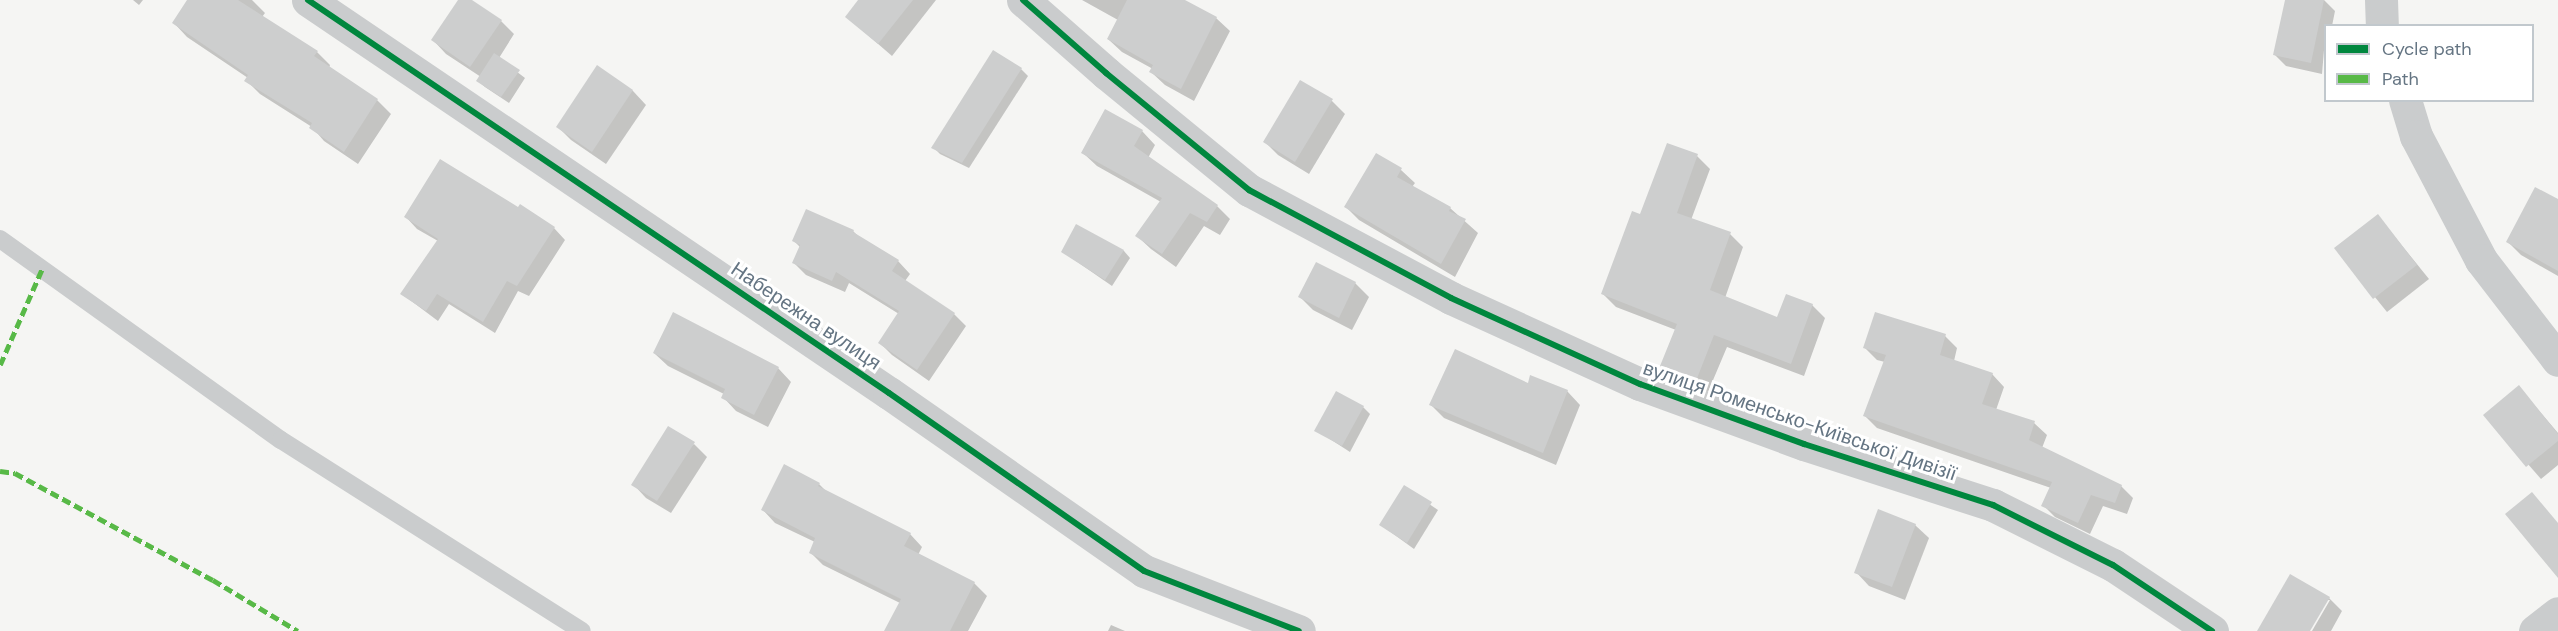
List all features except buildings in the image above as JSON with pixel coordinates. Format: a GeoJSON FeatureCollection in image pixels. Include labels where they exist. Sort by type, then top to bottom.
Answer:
{"type":"FeatureCollection","features":[{"type":"Feature","properties":{"kind":"street","name":"Набережна вулиця"},"geometry":{"type":"LineString","coordinates":[[308,0],[889,393],[1144,572],[1299,631]]}},
{"type":"Feature","properties":{"kind":"street","name":"вулиця Роменсько-Київської Дивізії"},"geometry":{"type":"LineString","coordinates":[[1023,0],[1249,190],[1451,298],[1640,384],[1804,444],[1993,505],[2113,566],[2212,631]]}},
{"type":"Feature","properties":{"kind":"street"},"geometry":{"type":"LineString","coordinates":[[2381,0],[2382,24]]}},
{"type":"Feature","properties":{"kind":"street"},"geometry":{"type":"LineString","coordinates":[[2406,102],[2416,136],[2481,260],[2558,360]]}},
{"type":"Feature","properties":{"kind":"street"},"geometry":{"type":"LineString","coordinates":[[2535,631],[2558,613]]}},
{"type":"Feature","properties":{"kind":"lane"},"geometry":{"type":"LineString","coordinates":[[0,239],[282,440],[582,631]]}},
{"type":"Feature","properties":{"kind":"marked path"},"geometry":{"type":"LineString","coordinates":[[0,365],[42,269]]}},
{"type":"Feature","properties":{"kind":"marked path"},"geometry":{"type":"LineString","coordinates":[[0,471],[15,473],[213,580],[298,631]]}},
{"type":"Feature","properties":{"kind":"cycle path"},"geometry":{"type":"LineString","coordinates":[[308,0],[889,393],[1144,571],[1299,631]]}},
{"type":"Feature","properties":{"kind":"cycle path"},"geometry":{"type":"LineString","coordinates":[[1023,0],[1106,73],[1249,190],[1451,298],[1640,384],[1804,444],[1993,505],[2113,565],[2212,631]]}}]}
